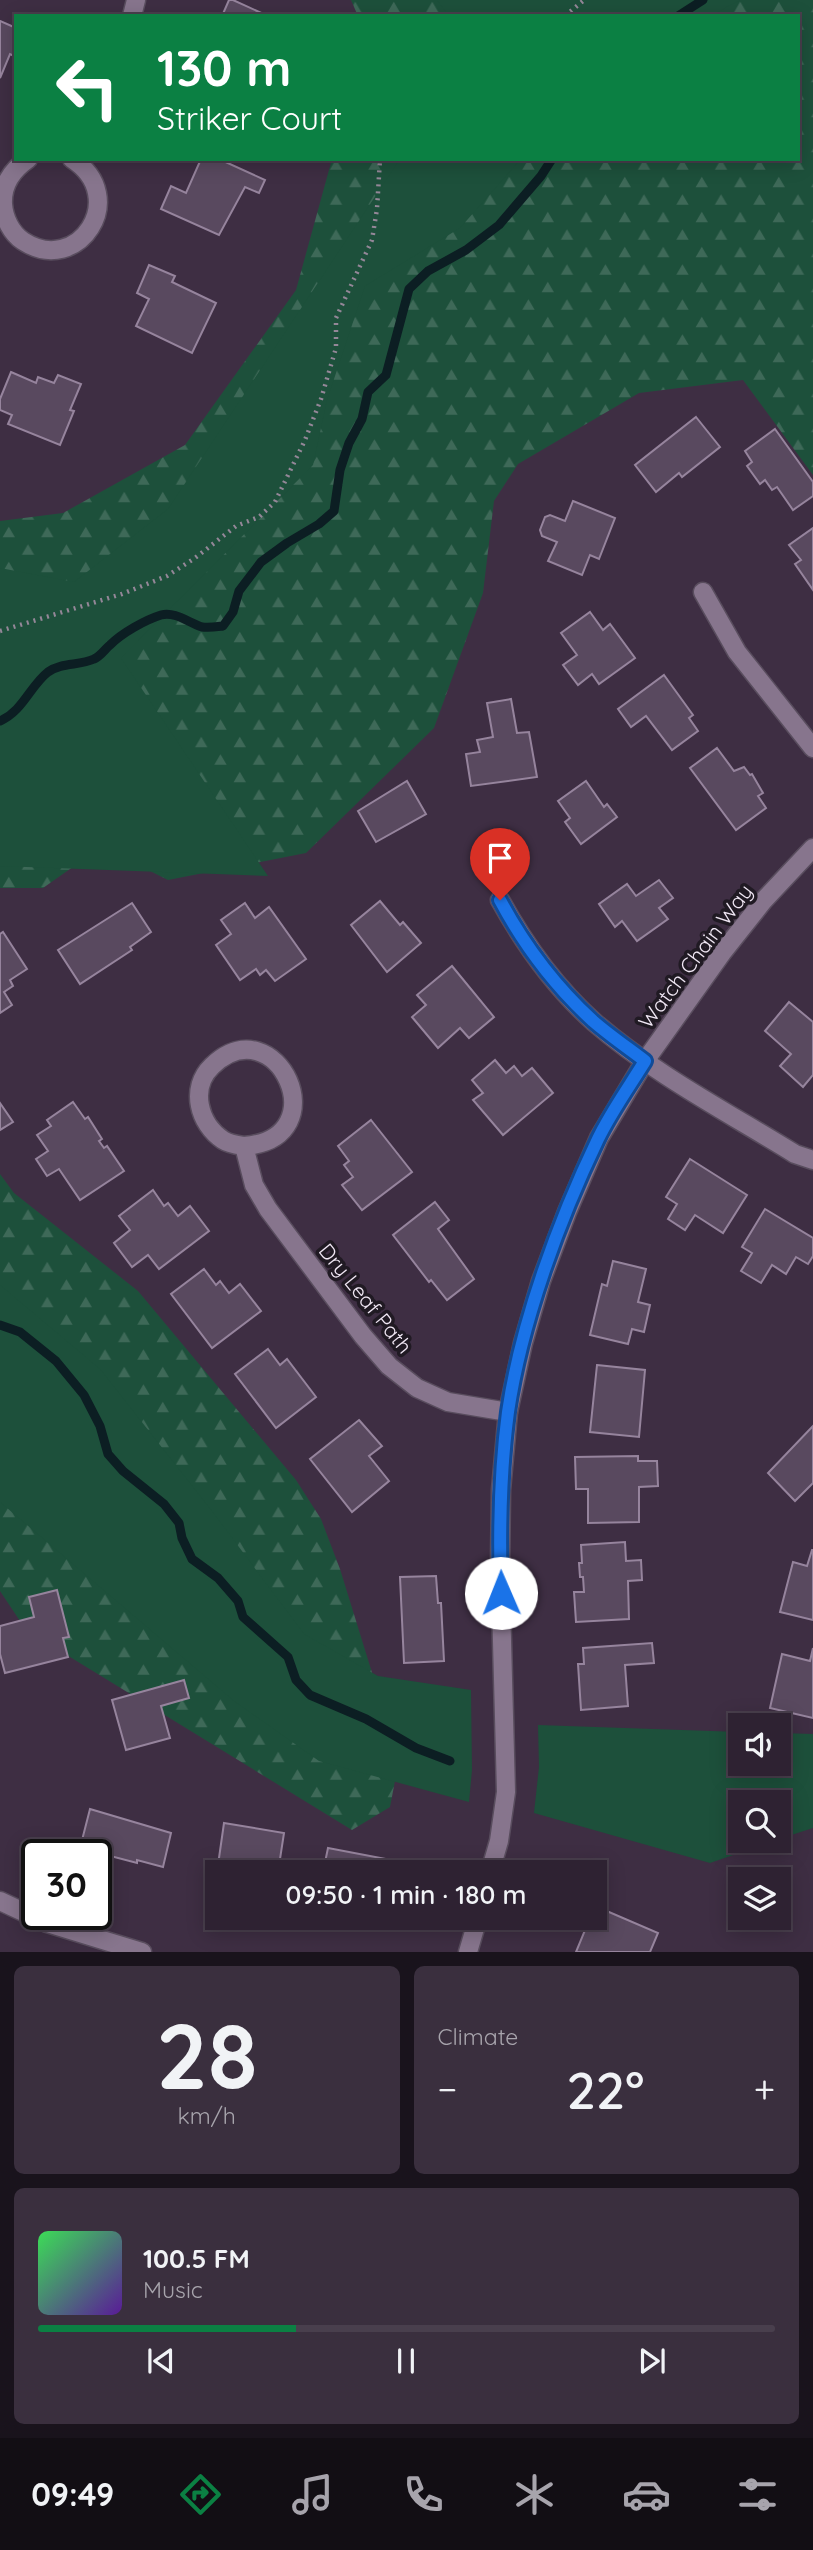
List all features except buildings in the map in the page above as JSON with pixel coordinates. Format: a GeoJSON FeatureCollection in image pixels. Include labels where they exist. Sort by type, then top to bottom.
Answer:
{"type":"FeatureCollection","features":[{"type":"Feature","properties":{"kind":"street"},"geometry":{"type":"LineString","coordinates":[[25,161],[7,180],[3,196],[4,212],[10,227],[20,239],[35,248],[52,250],[70,246],[84,237],[94,223],[98,209],[98,194],[94,182],[84,167],[75,161]]}},
{"type":"Feature","properties":{"kind":"street"},"geometry":{"type":"LineString","coordinates":[[703,592],[737,652],[813,748]]}},
{"type":"Feature","properties":{"kind":"street","name":"Watch Chain Way"},"geometry":{"type":"LineString","coordinates":[[493,1860],[506,1792],[500,1566],[501,1490],[508,1412],[530,1318],[567,1213],[599,1138],[645,1061],[722,953],[764,900],[813,848]]}},
{"type":"Feature","properties":{"kind":"street"},"geometry":{"type":"LineString","coordinates":[[500,900],[529,948],[564,992],[593,1021],[645,1061],[795,1153],[813,1160]]}},
{"type":"Feature","properties":{"kind":"street"},"geometry":{"type":"LineString","coordinates":[[238,1051],[252,1051],[271,1058],[285,1070],[292,1084],[294,1098],[292,1112],[284,1128],[270,1140],[244,1146],[226,1142],[209,1129],[198,1099],[201,1082],[210,1067],[224,1056],[238,1051]]}},
{"type":"Feature","properties":{"kind":"street","name":"Dry Leaf Path"},"geometry":{"type":"LineString","coordinates":[[244,1146],[254,1185],[268,1209],[363,1336],[389,1366],[417,1388],[448,1402],[508,1412]]}},
{"type":"Feature","properties":{"kind":"street"},"geometry":{"type":"LineString","coordinates":[[0,1901],[47,1923],[142,1951]]}},
{"type":"Feature","properties":{"kind":"street"},"geometry":{"type":"LineString","coordinates":[[468,1951],[474,1930]]}},
{"type":"Feature","properties":{"kind":"path"},"geometry":{"type":"LineString","coordinates":[[567,14],[584,0]]}},
{"type":"Feature","properties":{"kind":"path"},"geometry":{"type":"LineString","coordinates":[[0,631],[122,594],[167,576],[236,526],[259,517],[275,502],[305,440],[321,399],[336,348],[336,318],[372,240],[380,161]]}},
{"type":"Feature","properties":{"kind":"green space"},"geometry":{"type":"Polygon","coordinates":[[[351,0],[813,0],[813,475],[743,380],[639,393],[518,464],[494,501],[483,593],[434,728],[306,853],[168,880],[128,860],[80,862],[43,888],[0,888],[0,521],[63,513],[185,445],[296,290],[331,161],[800,161],[800,14],[357,14],[351,0]]]}},
{"type":"Feature","properties":{"kind":"green space"},"geometry":{"type":"Polygon","coordinates":[[[437,0],[740,0],[714,14],[448,14],[437,0]]]}},
{"type":"Feature","properties":{"kind":"green space"},"geometry":{"type":"Polygon","coordinates":[[[399,161],[519,161],[460,228],[365,286],[327,400],[313,465],[121,658],[268,876],[0,866],[0,568],[74,582],[168,509],[399,161]]]}},
{"type":"Feature","properties":{"kind":"green space"},"geometry":{"type":"Polygon","coordinates":[[[0,1174],[14,1193],[138,1291],[296,1480],[321,1519],[340,1569],[399,1760],[390,1807],[352,1830],[26,1630],[0,1591],[0,1174]]]}},
{"type":"Feature","properties":{"kind":"green space"},"geometry":{"type":"Polygon","coordinates":[[[0,1285],[100,1369],[212,1511],[304,1634],[378,1676],[471,1690],[472,1770],[469,1802],[319,1761],[234,1701],[0,1502],[0,1285]]]}},
{"type":"Feature","properties":{"kind":"green space"},"geometry":{"type":"Polygon","coordinates":[[[538,1725],[728,1732],[728,1776],[791,1776],[791,1733],[813,1734],[813,1828],[791,1835],[791,1790],[728,1790],[728,1853],[739,1853],[710,1863],[534,1813],[539,1767],[538,1725]]]}},
{"type":"Feature","properties":{"kind":"waterway"},"geometry":{"type":"LineString","coordinates":[[681,14],[703,0]]}},
{"type":"Feature","properties":{"kind":"waterway"},"geometry":{"type":"LineString","coordinates":[[0,721],[21,705],[48,672],[94,659],[134,627],[155,617],[166,614],[202,627],[223,626],[233,612],[239,591],[261,562],[334,511],[340,470],[349,443],[362,419],[368,392],[386,375],[409,289],[428,271],[466,250],[499,225],[551,161]]}},
{"type":"Feature","properties":{"kind":"waterway"},"geometry":{"type":"LineString","coordinates":[[0,1325],[20,1332],[56,1361],[84,1395],[100,1426],[108,1454],[123,1471],[164,1504],[179,1523],[182,1538],[192,1559],[218,1578],[238,1601],[243,1617],[288,1657],[296,1680],[310,1695],[366,1719],[416,1748],[450,1761]]}},
{"type":"Feature","properties":{"kind":"route"},"geometry":{"type":"LineString","coordinates":[[500,900],[535,957],[564,992],[593,1021],[645,1061],[599,1138],[541,1281],[523,1343],[508,1412],[503,1464],[501,1593]]}}]}
